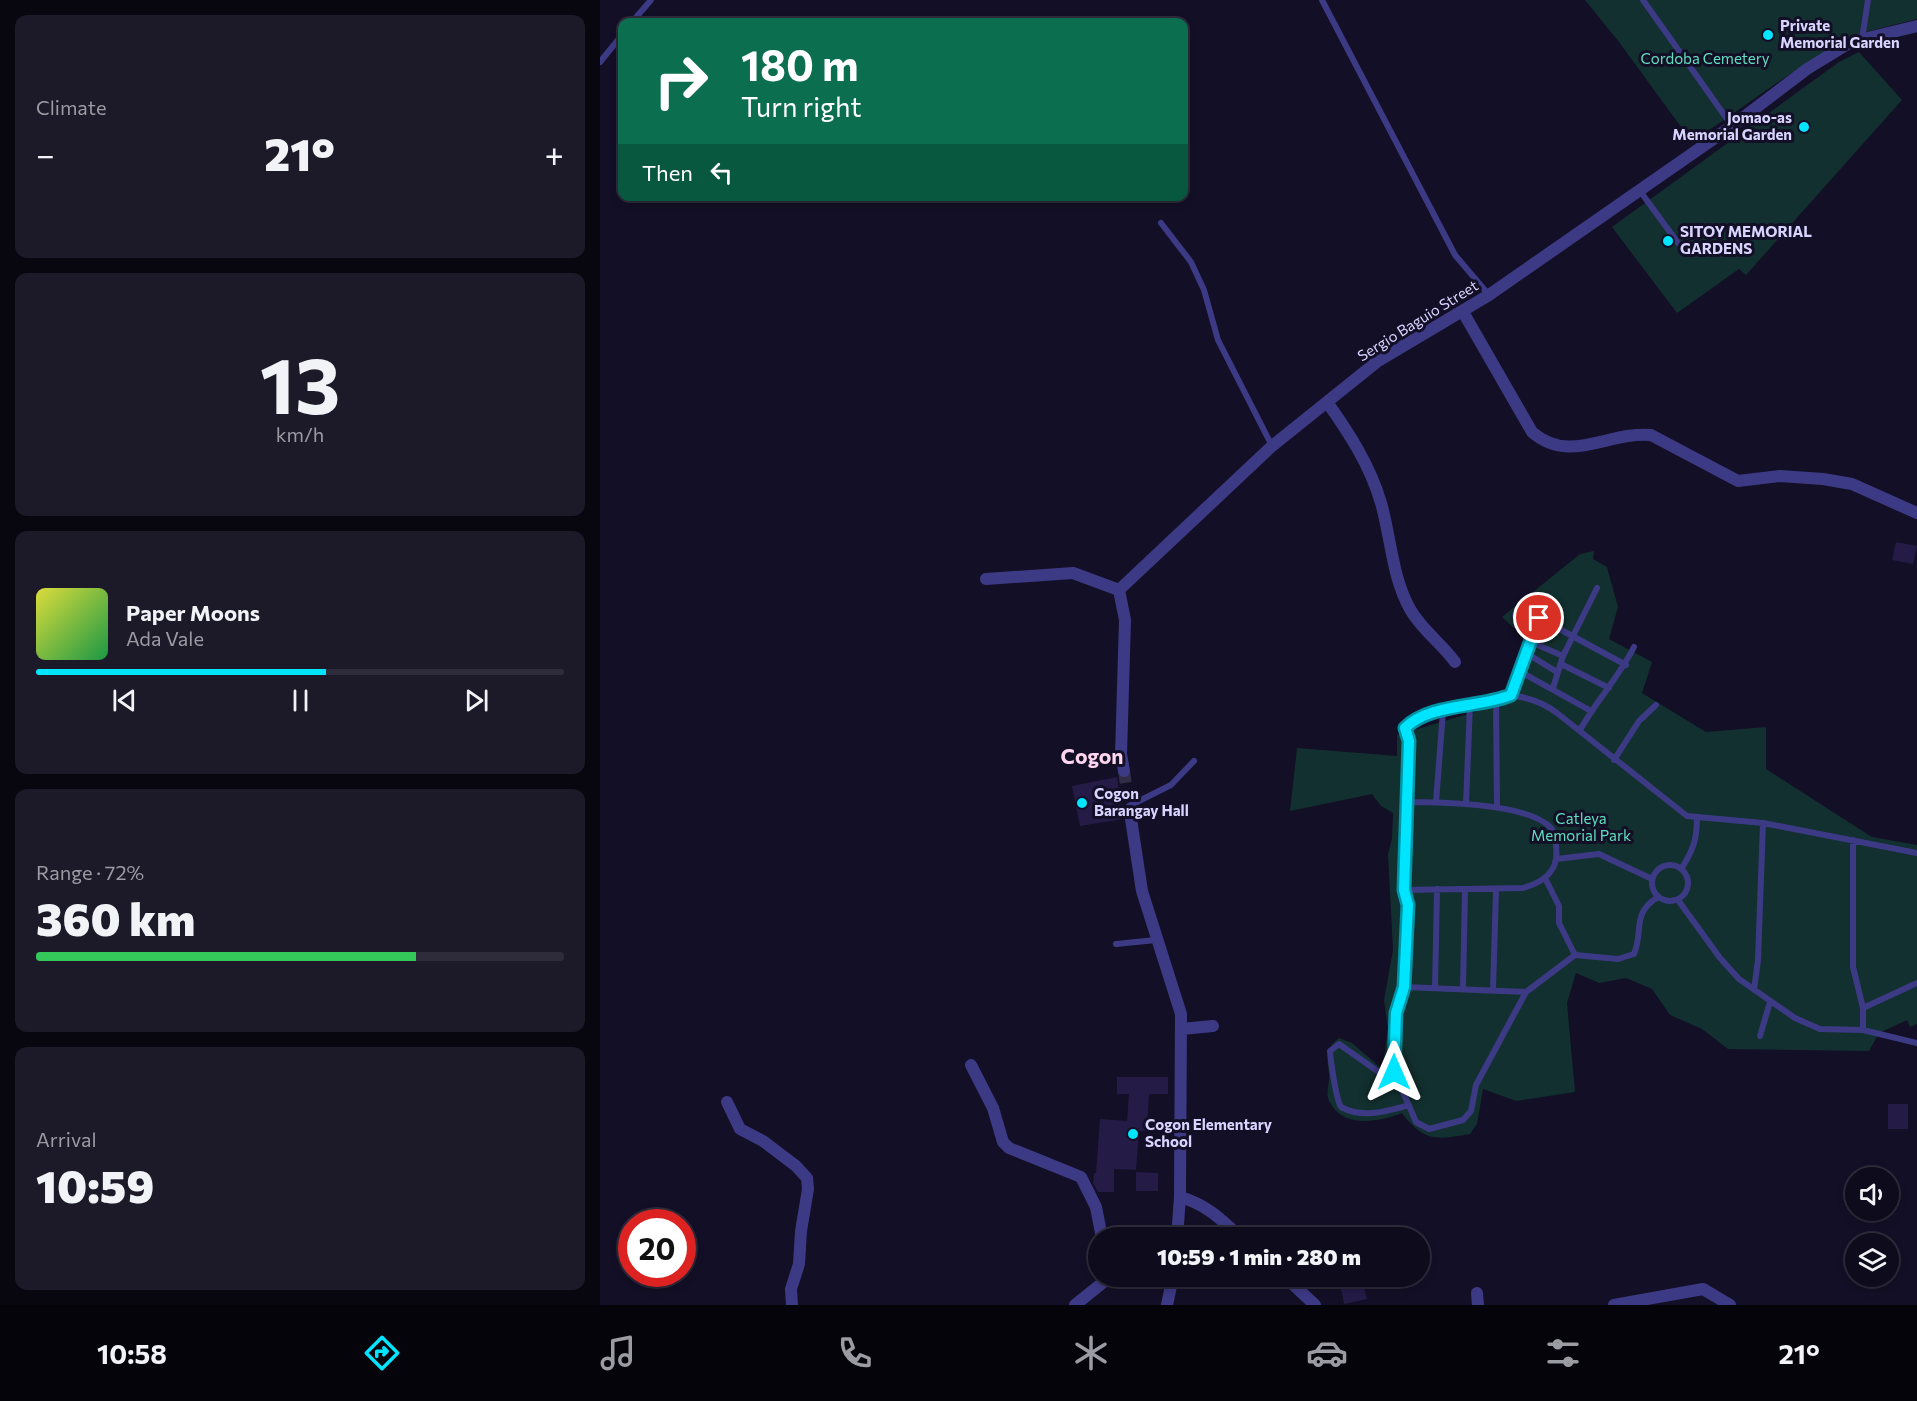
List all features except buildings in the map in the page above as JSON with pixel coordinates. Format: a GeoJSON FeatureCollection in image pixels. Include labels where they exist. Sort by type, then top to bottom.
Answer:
{"type":"FeatureCollection","features":[{"type":"Feature","properties":{"kind":"street","name":"Sergio Baguio Street"},"geometry":{"type":"LineString","coordinates":[[1119,590],[1272,446],[1377,361],[1489,295],[1732,126],[1807,69],[1851,42],[1917,26]]}},
{"type":"Feature","properties":{"kind":"street"},"geometry":{"type":"LineString","coordinates":[[1463,312],[1532,432],[1544,443],[1575,447],[1587,443],[1610,442],[1625,435],[1651,435],[1738,481],[1780,476],[1852,484],[1917,513]]}},
{"type":"Feature","properties":{"kind":"street"},"geometry":{"type":"LineString","coordinates":[[1327,402],[1366,463],[1381,502],[1398,583],[1411,611],[1443,645],[1455,662]]}},
{"type":"Feature","properties":{"kind":"street"},"geometry":{"type":"LineString","coordinates":[[986,579],[1073,573],[1119,590],[1125,620],[1121,754],[1124,771]]}},
{"type":"Feature","properties":{"kind":"street"},"geometry":{"type":"LineString","coordinates":[[1131,819],[1142,891],[1181,1014],[1178,1227]]}},
{"type":"Feature","properties":{"kind":"street"},"geometry":{"type":"LineString","coordinates":[[1181,1029],[1213,1026]]}},
{"type":"Feature","properties":{"kind":"street"},"geometry":{"type":"LineString","coordinates":[[971,1065],[993,1108],[1003,1142],[1009,1148],[1081,1177],[1096,1207],[1100,1227]]}},
{"type":"Feature","properties":{"kind":"street"},"geometry":{"type":"LineString","coordinates":[[727,1102],[740,1129],[777,1152],[807,1178],[808,1189],[801,1231],[799,1264],[791,1289],[792,1305]]}},
{"type":"Feature","properties":{"kind":"street"},"geometry":{"type":"LineString","coordinates":[[1180,1197],[1197,1202],[1230,1227]]}},
{"type":"Feature","properties":{"kind":"street"},"geometry":{"type":"LineString","coordinates":[[1075,1305],[1097,1287]]}},
{"type":"Feature","properties":{"kind":"street"},"geometry":{"type":"LineString","coordinates":[[1167,1305],[1171,1287]]}},
{"type":"Feature","properties":{"kind":"street"},"geometry":{"type":"LineString","coordinates":[[1296,1287],[1315,1305]]}},
{"type":"Feature","properties":{"kind":"street"},"geometry":{"type":"LineString","coordinates":[[1614,1305],[1703,1289],[1730,1305]]}},
{"type":"Feature","properties":{"kind":"lane"},"geometry":{"type":"LineString","coordinates":[[635,18],[651,0]]}},
{"type":"Feature","properties":{"kind":"lane"},"geometry":{"type":"LineString","coordinates":[[1643,0],[1732,126]]}},
{"type":"Feature","properties":{"kind":"lane"},"geometry":{"type":"LineString","coordinates":[[1862,39],[1868,0]]}},
{"type":"Feature","properties":{"kind":"lane"},"geometry":{"type":"LineString","coordinates":[[1325,1],[1451,248],[1466,271],[1489,295]]}},
{"type":"Feature","properties":{"kind":"lane"},"geometry":{"type":"LineString","coordinates":[[600,62],[618,40]]}},
{"type":"Feature","properties":{"kind":"lane"},"geometry":{"type":"LineString","coordinates":[[1640,190],[1678,243]]}},
{"type":"Feature","properties":{"kind":"lane"},"geometry":{"type":"LineString","coordinates":[[1161,223],[1191,262],[1204,290],[1218,340],[1272,446]]}},
{"type":"Feature","properties":{"kind":"lane"},"geometry":{"type":"LineString","coordinates":[[1553,688],[1563,656],[1598,588]]}},
{"type":"Feature","properties":{"kind":"lane"},"geometry":{"type":"LineString","coordinates":[[1515,615],[1539,618],[1626,665]]}},
{"type":"Feature","properties":{"kind":"lane"},"geometry":{"type":"LineString","coordinates":[[1511,695],[1539,618]]}},
{"type":"Feature","properties":{"kind":"lane"},"geometry":{"type":"LineString","coordinates":[[1531,642],[1563,656]]}},
{"type":"Feature","properties":{"kind":"lane"},"geometry":{"type":"LineString","coordinates":[[1580,730],[1591,711],[1626,665],[1634,647]]}},
{"type":"Feature","properties":{"kind":"lane"},"geometry":{"type":"LineString","coordinates":[[1526,653],[1557,672]]}},
{"type":"Feature","properties":{"kind":"lane"},"geometry":{"type":"LineString","coordinates":[[1561,664],[1609,688]]}},
{"type":"Feature","properties":{"kind":"lane"},"geometry":{"type":"LineString","coordinates":[[1519,671],[1591,711]]}},
{"type":"Feature","properties":{"kind":"lane"},"geometry":{"type":"LineString","coordinates":[[1658,897],[1646,904],[1639,918],[1634,954],[1618,959],[1575,956],[1526,992],[1481,1075],[1471,1111],[1463,1120],[1429,1129],[1416,1122],[1394,1072],[1396,1013],[1404,987],[1408,905],[1404,890],[1405,802],[1409,741],[1405,728],[1414,719],[1470,704],[1496,702],[1511,695],[1549,707],[1680,812],[1697,818],[1763,823],[1917,853]]}},
{"type":"Feature","properties":{"kind":"lane"},"geometry":{"type":"LineString","coordinates":[[1496,702],[1497,807]]}},
{"type":"Feature","properties":{"kind":"lane"},"geometry":{"type":"LineString","coordinates":[[1466,804],[1470,704]]}},
{"type":"Feature","properties":{"kind":"lane"},"geometry":{"type":"LineString","coordinates":[[1614,760],[1639,721],[1656,705]]}},
{"type":"Feature","properties":{"kind":"lane"},"geometry":{"type":"LineString","coordinates":[[1436,802],[1443,711]]}},
{"type":"Feature","properties":{"kind":"lane"},"geometry":{"type":"LineString","coordinates":[[1129,806],[1171,785],[1194,760]]}},
{"type":"Feature","properties":{"kind":"lane"},"geometry":{"type":"LineString","coordinates":[[1404,890],[1496,891],[1523,888],[1539,883],[1545,878],[1556,859],[1554,834],[1551,827],[1497,807],[1405,802]]}},
{"type":"Feature","properties":{"kind":"lane"},"geometry":{"type":"LineString","coordinates":[[1681,869],[1693,850],[1698,836],[1697,818]]}},
{"type":"Feature","properties":{"kind":"lane"},"geometry":{"type":"LineString","coordinates":[[1754,990],[1758,960],[1763,823]]}},
{"type":"Feature","properties":{"kind":"lane"},"geometry":{"type":"LineString","coordinates":[[1853,840],[1853,967],[1863,1008],[1863,1030]]}},
{"type":"Feature","properties":{"kind":"lane"},"geometry":{"type":"LineString","coordinates":[[1556,859],[1599,854],[1652,879]]}},
{"type":"Feature","properties":{"kind":"lane"},"geometry":{"type":"LineString","coordinates":[[1673,865],[1681,869],[1687,876],[1689,885],[1685,894],[1671,902],[1658,897],[1653,889],[1652,879],[1656,871],[1664,866],[1673,865]]}},
{"type":"Feature","properties":{"kind":"lane"},"geometry":{"type":"LineString","coordinates":[[1545,878],[1559,906],[1559,922],[1575,956]]}},
{"type":"Feature","properties":{"kind":"lane"},"geometry":{"type":"LineString","coordinates":[[1435,988],[1437,889]]}},
{"type":"Feature","properties":{"kind":"lane"},"geometry":{"type":"LineString","coordinates":[[1462,988],[1465,890]]}},
{"type":"Feature","properties":{"kind":"lane"},"geometry":{"type":"LineString","coordinates":[[1493,989],[1496,891]]}},
{"type":"Feature","properties":{"kind":"lane"},"geometry":{"type":"LineString","coordinates":[[1678,900],[1720,958],[1754,990],[1795,1018],[1820,1029],[1863,1030],[1917,1043]]}},
{"type":"Feature","properties":{"kind":"lane"},"geometry":{"type":"LineString","coordinates":[[1116,944],[1156,940]]}},
{"type":"Feature","properties":{"kind":"lane"},"geometry":{"type":"LineString","coordinates":[[1863,1008],[1917,983]]}},
{"type":"Feature","properties":{"kind":"lane"},"geometry":{"type":"LineString","coordinates":[[1404,987],[1526,992]]}},
{"type":"Feature","properties":{"kind":"lane"},"geometry":{"type":"LineString","coordinates":[[1760,1036],[1770,1002]]}},
{"type":"Feature","properties":{"kind":"lane"},"geometry":{"type":"LineString","coordinates":[[1394,1072],[1385,1075],[1380,1073],[1339,1044],[1330,1051],[1336,1079],[1335,1098],[1341,1107],[1360,1113],[1380,1112],[1409,1105]]}},
{"type":"Feature","properties":{"kind":"green space","name":"Cordoba Cemetery"},"geometry":{"type":"Polygon","coordinates":[[[1585,0],[1917,0],[1917,19],[1854,35],[1784,78],[1692,142],[1619,42],[1585,0]]]}},
{"type":"Feature","properties":{"kind":"green space"},"geometry":{"type":"Polygon","coordinates":[[[1859,52],[1902,100],[1746,275],[1739,269],[1677,313],[1612,227],[1839,62],[1859,52]]]}},
{"type":"Feature","properties":{"kind":"green space","name":"Catleya Memorial Park"},"geometry":{"type":"Polygon","coordinates":[[[1594,551],[1593,559],[1607,567],[1618,607],[1609,639],[1652,662],[1642,693],[1706,732],[1766,727],[1766,769],[1872,837],[1917,845],[1917,1024],[1910,1027],[1907,1020],[1879,1033],[1869,1051],[1728,1049],[1702,1029],[1670,1015],[1652,989],[1626,978],[1599,983],[1576,973],[1567,1003],[1575,1092],[1516,1101],[1483,1089],[1477,1124],[1470,1134],[1439,1138],[1424,1134],[1402,1113],[1372,1121],[1361,1121],[1341,1115],[1334,1108],[1327,1092],[1328,1054],[1334,1042],[1339,1038],[1352,1043],[1382,1069],[1388,1029],[1384,1000],[1393,950],[1388,854],[1392,839],[1393,813],[1381,806],[1372,794],[1290,811],[1297,748],[1397,756],[1397,735],[1502,704],[1530,641],[1531,633],[1524,628],[1514,628],[1502,617],[1580,554],[1594,551]]]}},
{"type":"Feature","properties":{"kind":"tunnel"},"geometry":{"type":"LineString","coordinates":[[1124,771],[1131,819]]}},
{"type":"Feature","properties":{"kind":"place","name":"Private Memorial Garden"},"geometry":{"type":"Point","coordinates":[1768,35]}},
{"type":"Feature","properties":{"kind":"place","name":"Jomao-as Memorial Garden"},"geometry":{"type":"Point","coordinates":[1804,127]}},
{"type":"Feature","properties":{"kind":"place","name":"SITOY MEMORIAL GARDENS"},"geometry":{"type":"Point","coordinates":[1668,241]}},
{"type":"Feature","properties":{"kind":"place","name":"Cogon Barangay Hall"},"geometry":{"type":"Point","coordinates":[1082,803]}},
{"type":"Feature","properties":{"kind":"place","name":"Cogon Elementary School"},"geometry":{"type":"Point","coordinates":[1133,1134]}},
{"type":"Feature","properties":{"kind":"district","name":"Cogon"},"geometry":{"type":"Point","coordinates":[1092,757]}},
{"type":"Feature","properties":{"kind":"route"},"geometry":{"type":"LineString","coordinates":[[1394,1072],[1396,1013],[1404,987],[1408,905],[1404,890],[1405,802],[1409,741],[1405,728],[1414,719],[1470,704],[1496,702],[1511,695],[1539,618]]}}]}
